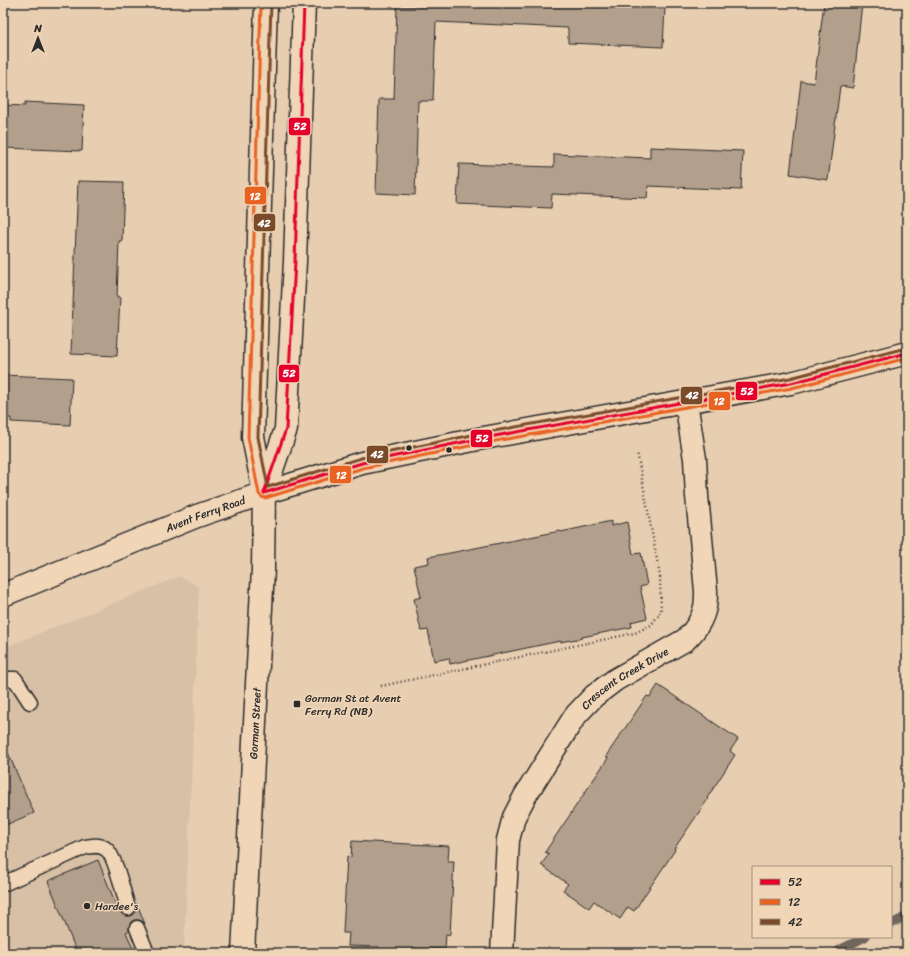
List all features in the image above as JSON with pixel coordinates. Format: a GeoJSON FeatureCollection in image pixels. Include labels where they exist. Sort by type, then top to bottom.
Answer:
{"type":"FeatureCollection","features":[{"type":"Feature","properties":{"kind":"main road","name":"Gorman Street"},"geometry":{"type":"LineString","coordinates":[[243,953],[263,569],[264,493],[253,437],[266,3]]}},
{"type":"Feature","properties":{"kind":"main road","name":"Gorman Street"},"geometry":{"type":"LineString","coordinates":[[264,493],[286,429],[295,255],[304,3]]}},
{"type":"Feature","properties":{"kind":"main road","name":"Avent Ferry Road"},"geometry":{"type":"LineString","coordinates":[[3,595],[197,516],[362,462],[478,439],[791,383],[907,353]]}},
{"type":"Feature","properties":{"kind":"main road","name":"Crescent Creek Drive"},"geometry":{"type":"LineString","coordinates":[[502,953],[508,840],[514,817],[525,796],[575,716],[594,696],[614,680],[685,640],[700,622],[705,607],[706,591],[696,496],[695,459],[686,402]]}},
{"type":"Feature","properties":{"kind":"lane"},"geometry":{"type":"LineString","coordinates":[[3,679],[15,679],[30,702]]}},
{"type":"Feature","properties":{"kind":"lane"},"geometry":{"type":"LineString","coordinates":[[3,884],[85,847],[96,845],[106,849],[113,858],[128,908]]}},
{"type":"Feature","properties":{"kind":"lane"},"geometry":{"type":"LineString","coordinates":[[137,928],[147,953]]}},
{"type":"Feature","properties":{"kind":"path"},"geometry":{"type":"LineString","coordinates":[[381,686],[635,633],[651,625],[661,612],[660,576],[637,452]]}},
{"type":"Feature","properties":{"kind":"shaded area"},"geometry":{"type":"Polygon","coordinates":[[[180,576],[199,587],[184,953],[3,953],[3,648],[180,576]]]}},
{"type":"Feature","properties":{"kind":"building"},"geometry":{"type":"Polygon","coordinates":[[[432,3],[568,3],[665,7],[663,47],[568,43],[568,28],[436,22],[433,101],[418,101],[415,195],[376,193],[379,99],[394,99],[397,6],[432,7],[432,3]]]}},
{"type":"Feature","properties":{"kind":"building"},"geometry":{"type":"Polygon","coordinates":[[[824,3],[862,3],[853,88],[840,86],[828,180],[790,174],[801,81],[814,83],[824,3]]]}},
{"type":"Feature","properties":{"kind":"building"},"geometry":{"type":"Polygon","coordinates":[[[25,102],[84,105],[82,151],[3,148],[3,105],[25,106],[25,102]]]}},
{"type":"Feature","properties":{"kind":"building"},"geometry":{"type":"Polygon","coordinates":[[[650,147],[743,151],[741,190],[648,186],[647,198],[552,194],[551,208],[457,204],[459,164],[554,167],[554,154],[650,158],[650,147]]]}},
{"type":"Feature","properties":{"kind":"building"},"geometry":{"type":"Polygon","coordinates":[[[78,181],[124,182],[122,241],[119,241],[117,297],[120,297],[117,356],[71,354],[78,181]]]}},
{"type":"Feature","properties":{"kind":"building"},"geometry":{"type":"Polygon","coordinates":[[[3,375],[72,378],[70,425],[11,422],[11,418],[3,418],[3,375]]]}},
{"type":"Feature","properties":{"kind":"building"},"geometry":{"type":"Polygon","coordinates":[[[611,521],[611,526],[627,522],[633,554],[641,553],[647,585],[640,587],[647,618],[631,622],[632,627],[582,638],[560,641],[450,664],[449,658],[434,661],[428,630],[421,631],[414,599],[421,597],[414,566],[429,563],[428,557],[611,521]]]}},
{"type":"Feature","properties":{"kind":"building"},"geometry":{"type":"Polygon","coordinates":[[[658,685],[738,739],[730,751],[735,755],[707,798],[708,799],[674,849],[675,850],[634,911],[628,907],[620,919],[594,901],[589,908],[563,890],[568,884],[541,865],[549,854],[545,852],[608,758],[606,756],[647,696],[650,697],[658,685]]]}},
{"type":"Feature","properties":{"kind":"building"},"geometry":{"type":"Polygon","coordinates":[[[3,741],[34,813],[3,826],[3,741]]]}},
{"type":"Feature","properties":{"kind":"building"},"geometry":{"type":"Polygon","coordinates":[[[352,841],[449,846],[448,861],[454,861],[450,935],[446,934],[445,949],[414,948],[414,953],[378,953],[379,947],[348,946],[349,933],[343,933],[347,856],[351,857],[352,841]]]}},
{"type":"Feature","properties":{"kind":"building","name":"Hardee's"},"geometry":{"type":"Polygon","coordinates":[[[98,860],[119,912],[120,911],[126,916],[131,916],[136,910],[137,904],[145,924],[142,921],[134,920],[129,926],[129,931],[126,932],[135,953],[77,953],[48,881],[98,860]]]}},
{"type":"Feature","properties":{"kind":"waterway"},"geometry":{"type":"LineString","coordinates":[[892,924],[907,916]]}},
{"type":"Feature","properties":{"kind":"waterway"},"geometry":{"type":"LineString","coordinates":[[837,953],[841,949],[863,938]]}},
{"type":"Feature","properties":{"kind":"transit line","name":"12"},"geometry":{"type":"LineString","coordinates":[[261,3],[248,437],[259,494],[262,497],[265,498],[363,468],[479,444],[792,388],[907,358]]}},
{"type":"Feature","properties":{"kind":"transit line","name":"42"},"geometry":{"type":"LineString","coordinates":[[271,3],[258,437],[268,487],[361,458],[477,434],[790,378],[906,348]]}},
{"type":"Feature","properties":{"kind":"transit line","name":"52"},"geometry":{"type":"LineString","coordinates":[[264,493],[286,429],[295,261],[304,3]]}},
{"type":"Feature","properties":{"kind":"transit line","name":"52"},"geometry":{"type":"LineString","coordinates":[[264,493],[362,463],[478,439],[791,383],[907,353]]}},
{"type":"Feature","properties":{"kind":"place","name":"Gorman St at Avent Ferry Rd (NB)"},"geometry":{"type":"Point","coordinates":[297,704]}},
{"type":"Feature","properties":{"kind":"place","name":"Hardee's"},"geometry":{"type":"Point","coordinates":[87,906]}}]}
